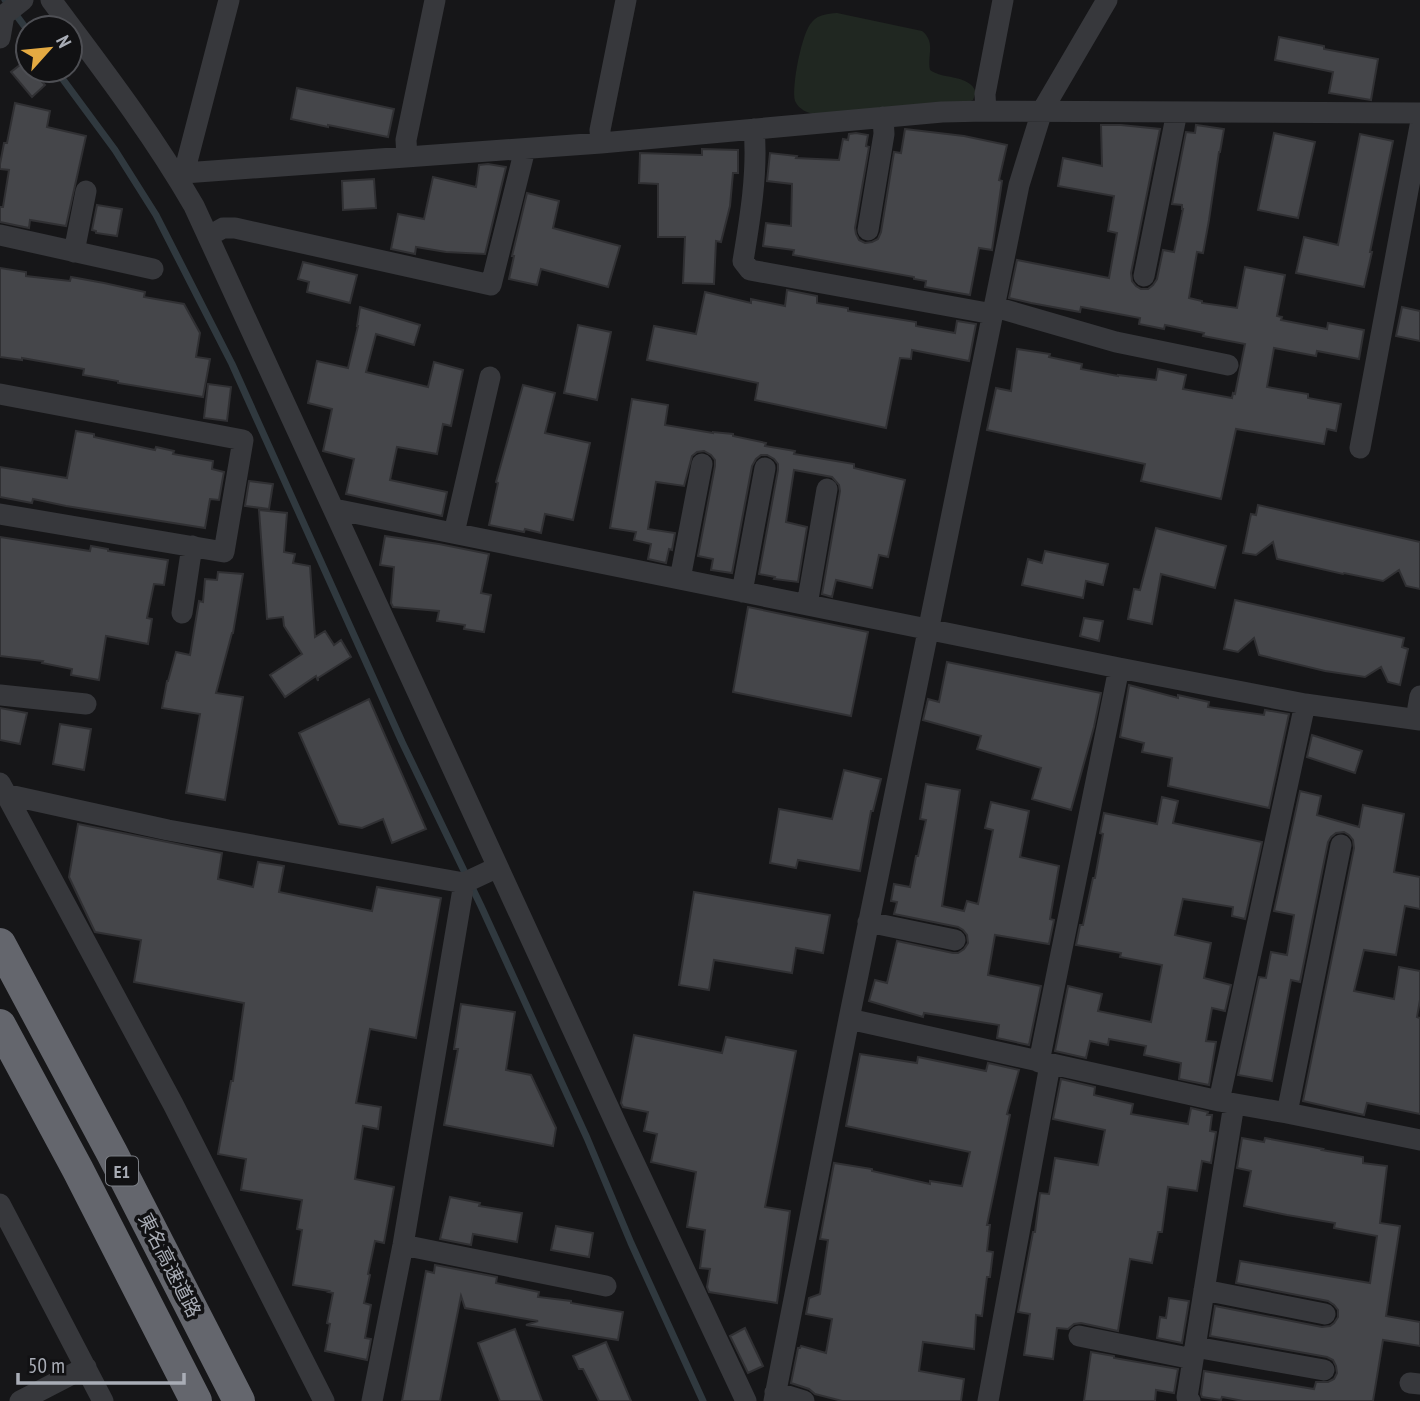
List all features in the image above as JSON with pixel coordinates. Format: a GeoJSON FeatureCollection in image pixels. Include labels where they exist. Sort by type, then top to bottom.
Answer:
{"type":"FeatureCollection","features":[{"type":"Feature","properties":{"kind":"highway","name":"東名高速道路"},"geometry":{"type":"LineString","coordinates":[[0,944],[112,1153],[239,1401]]}},
{"type":"Feature","properties":{"kind":"highway","name":"東名高速道路"},"geometry":{"type":"LineString","coordinates":[[0,1025],[78,1170],[196,1401]]}},
{"type":"Feature","properties":{"kind":"street"},"geometry":{"type":"LineString","coordinates":[[0,38],[4,15],[23,0]]}},
{"type":"Feature","properties":{"kind":"street"},"geometry":{"type":"LineString","coordinates":[[51,0],[181,175],[746,1401]]}},
{"type":"Feature","properties":{"kind":"street"},"geometry":{"type":"LineString","coordinates":[[181,175],[229,0]]}},
{"type":"Feature","properties":{"kind":"street"},"geometry":{"type":"LineString","coordinates":[[407,157],[406,141],[435,0]]}},
{"type":"Feature","properties":{"kind":"street"},"geometry":{"type":"LineString","coordinates":[[601,143],[600,130],[626,0]]}},
{"type":"Feature","properties":{"kind":"street"},"geometry":{"type":"LineString","coordinates":[[986,111],[985,94],[1003,0]]}},
{"type":"Feature","properties":{"kind":"street"},"geometry":{"type":"LineString","coordinates":[[804,1401],[774,1396],[1019,185],[1042,111],[1107,0]]}},
{"type":"Feature","properties":{"kind":"street"},"geometry":{"type":"LineString","coordinates":[[1144,276],[1177,111]]}},
{"type":"Feature","properties":{"kind":"street"},"geometry":{"type":"LineString","coordinates":[[181,175],[601,143],[942,112],[1420,113]]}},
{"type":"Feature","properties":{"kind":"street"},"geometry":{"type":"LineString","coordinates":[[868,230],[884,134],[883,117]]}},
{"type":"Feature","properties":{"kind":"street"},"geometry":{"type":"LineString","coordinates":[[1360,448],[1420,126]]}},
{"type":"Feature","properties":{"kind":"street"},"geometry":{"type":"LineString","coordinates":[[754,129],[750,222],[743,261],[750,270],[994,310],[1116,342],[1228,365]]}},
{"type":"Feature","properties":{"kind":"street"},"geometry":{"type":"LineString","coordinates":[[209,236],[223,228],[234,228],[491,285],[525,149]]}},
{"type":"Feature","properties":{"kind":"street"},"geometry":{"type":"LineString","coordinates":[[74,252],[86,191]]}},
{"type":"Feature","properties":{"kind":"street"},"geometry":{"type":"LineString","coordinates":[[0,235],[153,269]]}},
{"type":"Feature","properties":{"kind":"street"},"geometry":{"type":"LineString","coordinates":[[454,533],[490,377]]}},
{"type":"Feature","properties":{"kind":"street"},"geometry":{"type":"LineString","coordinates":[[0,394],[243,440],[224,552],[0,514]]}},
{"type":"Feature","properties":{"kind":"street"},"geometry":{"type":"LineString","coordinates":[[680,579],[702,464]]}},
{"type":"Feature","properties":{"kind":"street"},"geometry":{"type":"LineString","coordinates":[[742,592],[765,468]]}},
{"type":"Feature","properties":{"kind":"street"},"geometry":{"type":"LineString","coordinates":[[807,605],[827,489]]}},
{"type":"Feature","properties":{"kind":"street"},"geometry":{"type":"LineString","coordinates":[[334,509],[1305,704],[1418,720],[1420,696]]}},
{"type":"Feature","properties":{"kind":"street"},"geometry":{"type":"LineString","coordinates":[[182,613],[192,546]]}},
{"type":"Feature","properties":{"kind":"street"},"geometry":{"type":"LineString","coordinates":[[988,1401],[1044,1063],[1119,668]]}},
{"type":"Feature","properties":{"kind":"street"},"geometry":{"type":"LineString","coordinates":[[0,695],[86,704]]}},
{"type":"Feature","properties":{"kind":"street"},"geometry":{"type":"LineString","coordinates":[[1190,1401],[1187,1397],[1204,1290],[1226,1102],[1305,704]]}},
{"type":"Feature","properties":{"kind":"street"},"geometry":{"type":"LineString","coordinates":[[2,790],[168,830],[464,883],[498,867]]}},
{"type":"Feature","properties":{"kind":"street"},"geometry":{"type":"LineString","coordinates":[[2,790],[173,1104],[324,1401]]}},
{"type":"Feature","properties":{"kind":"street"},"geometry":{"type":"LineString","coordinates":[[1287,1113],[1341,845]]}},
{"type":"Feature","properties":{"kind":"street"},"geometry":{"type":"LineString","coordinates":[[372,1401],[403,1245],[464,883]]}},
{"type":"Feature","properties":{"kind":"street"},"geometry":{"type":"LineString","coordinates":[[868,922],[955,940]]}},
{"type":"Feature","properties":{"kind":"street"},"geometry":{"type":"LineString","coordinates":[[849,1019],[1226,1102],[1420,1140]]}},
{"type":"Feature","properties":{"kind":"street"},"geometry":{"type":"LineString","coordinates":[[0,1204],[103,1401]]}},
{"type":"Feature","properties":{"kind":"street"},"geometry":{"type":"LineString","coordinates":[[403,1245],[606,1286]]}},
{"type":"Feature","properties":{"kind":"street"},"geometry":{"type":"LineString","coordinates":[[1204,1290],[1325,1314]]}},
{"type":"Feature","properties":{"kind":"street"},"geometry":{"type":"LineString","coordinates":[[1079,1336],[1324,1370]]}},
{"type":"Feature","properties":{"kind":"street"},"geometry":{"type":"LineString","coordinates":[[20,1401],[86,1367]]}},
{"type":"Feature","properties":{"kind":"shaded area"},"geometry":{"type":"Polygon","coordinates":[[[837,13],[922,31],[930,44],[930,70],[968,82],[976,92],[973,100],[966,103],[817,115],[801,109],[794,94],[798,60],[808,27],[817,17],[837,13]]]}},
{"type":"Feature","properties":{"kind":"building"},"geometry":{"type":"Polygon","coordinates":[[[1279,37],[1378,59],[1371,100],[1329,93],[1333,72],[1275,60],[1279,37]]]}},
{"type":"Feature","properties":{"kind":"building"},"geometry":{"type":"Polygon","coordinates":[[[21,84],[44,84],[45,85],[32,97],[21,84]]]}},
{"type":"Feature","properties":{"kind":"building"},"geometry":{"type":"Polygon","coordinates":[[[297,88],[394,109],[388,137],[291,119],[297,88]]]}},
{"type":"Feature","properties":{"kind":"building"},"geometry":{"type":"Polygon","coordinates":[[[15,103],[50,111],[47,127],[86,136],[66,226],[30,220],[29,228],[0,222],[0,207],[3,207],[9,170],[0,169],[0,164],[15,103]]]}},
{"type":"Feature","properties":{"kind":"building"},"geometry":{"type":"Polygon","coordinates":[[[1101,125],[1160,129],[1131,273],[1136,286],[1148,289],[1153,285],[1157,279],[1163,250],[1174,252],[1183,209],[1182,205],[1172,204],[1186,132],[1195,133],[1196,125],[1224,129],[1203,253],[1197,252],[1189,298],[1202,303],[1237,308],[1245,267],[1285,275],[1277,316],[1282,317],[1281,320],[1327,329],[1328,323],[1364,330],[1359,359],[1317,351],[1316,356],[1274,348],[1267,387],[1308,394],[1308,398],[1341,404],[1336,431],[1327,429],[1324,444],[1236,429],[1221,499],[1141,481],[1145,464],[987,430],[996,388],[1011,391],[1017,349],[1050,354],[1049,357],[1082,364],[1081,369],[1118,376],[1156,380],[1158,369],[1186,375],[1183,389],[1232,398],[1233,393],[1235,394],[1245,344],[1165,325],[1164,329],[1139,324],[1140,318],[1081,307],[1080,312],[1009,298],[1017,260],[1109,278],[1117,233],[1108,231],[1114,196],[1058,186],[1063,158],[1102,166],[1101,125]]]}},
{"type":"Feature","properties":{"kind":"building"},"geometry":{"type":"Polygon","coordinates":[[[905,129],[964,136],[1007,145],[999,180],[1002,181],[992,250],[979,248],[970,295],[925,287],[926,281],[914,277],[793,255],[794,250],[763,246],[766,223],[791,226],[792,184],[767,181],[770,153],[797,156],[796,158],[839,160],[843,139],[848,140],[849,134],[856,133],[868,135],[866,146],[869,147],[856,234],[859,240],[865,243],[878,239],[894,152],[901,153],[905,129]]]}},
{"type":"Feature","properties":{"kind":"building"},"geometry":{"type":"Polygon","coordinates":[[[1274,133],[1315,142],[1298,218],[1258,210],[1274,133]]]}},
{"type":"Feature","properties":{"kind":"building"},"geometry":{"type":"Polygon","coordinates":[[[1360,134],[1393,141],[1364,287],[1296,273],[1304,237],[1338,245],[1360,134]]]}},
{"type":"Feature","properties":{"kind":"building"},"geometry":{"type":"Polygon","coordinates":[[[702,149],[738,150],[738,173],[733,173],[730,206],[721,242],[716,241],[714,284],[683,283],[685,237],[658,237],[658,184],[639,183],[640,153],[702,155],[702,149]]]}},
{"type":"Feature","properties":{"kind":"building"},"geometry":{"type":"Polygon","coordinates":[[[479,165],[506,167],[485,254],[416,247],[415,254],[391,249],[398,214],[424,219],[433,177],[476,187],[479,165]]]}},
{"type":"Feature","properties":{"kind":"building"},"geometry":{"type":"Polygon","coordinates":[[[374,179],[376,208],[343,210],[342,181],[374,179]]]}},
{"type":"Feature","properties":{"kind":"building"},"geometry":{"type":"Polygon","coordinates":[[[527,193],[559,201],[553,228],[620,246],[608,287],[541,269],[537,285],[509,279],[527,193]]]}},
{"type":"Feature","properties":{"kind":"building"},"geometry":{"type":"Polygon","coordinates":[[[97,205],[122,209],[117,236],[92,230],[97,205]]]}},
{"type":"Feature","properties":{"kind":"building"},"geometry":{"type":"Polygon","coordinates":[[[303,262],[357,275],[350,303],[307,292],[309,282],[298,279],[303,262]]]}},
{"type":"Feature","properties":{"kind":"building"},"geometry":{"type":"Polygon","coordinates":[[[0,268],[26,272],[26,276],[70,281],[71,277],[104,283],[145,292],[144,297],[184,304],[200,333],[196,357],[210,359],[203,397],[83,375],[84,369],[22,358],[0,357],[0,268]]]}},
{"type":"Feature","properties":{"kind":"building"},"geometry":{"type":"Polygon","coordinates":[[[787,290],[817,296],[817,303],[916,322],[916,326],[955,333],[957,321],[976,324],[969,361],[912,350],[911,359],[900,358],[886,428],[755,400],[758,383],[647,360],[654,326],[696,334],[705,292],[751,303],[751,299],[785,306],[787,290]]]}},
{"type":"Feature","properties":{"kind":"building"},"geometry":{"type":"Polygon","coordinates":[[[360,307],[420,325],[414,345],[376,334],[366,372],[428,387],[434,362],[463,370],[451,426],[443,424],[437,454],[397,447],[390,480],[447,492],[442,516],[346,494],[354,459],[323,451],[332,409],[308,403],[317,361],[348,368],[360,307]]]}},
{"type":"Feature","properties":{"kind":"building"},"geometry":{"type":"Polygon","coordinates":[[[1402,307],[1420,311],[1420,341],[1396,336],[1402,307]]]}},
{"type":"Feature","properties":{"kind":"building"},"geometry":{"type":"Polygon","coordinates":[[[578,325],[611,332],[597,400],[564,393],[578,325]]]}},
{"type":"Feature","properties":{"kind":"building"},"geometry":{"type":"Polygon","coordinates":[[[208,384],[231,387],[227,421],[204,418],[208,384]]]}},
{"type":"Feature","properties":{"kind":"building"},"geometry":{"type":"Polygon","coordinates":[[[523,385],[555,393],[545,433],[590,443],[573,520],[545,514],[541,533],[489,525],[498,483],[496,482],[523,385]]]}},
{"type":"Feature","properties":{"kind":"building"},"geometry":{"type":"Polygon","coordinates":[[[632,399],[668,405],[665,425],[733,434],[766,443],[765,446],[795,451],[794,454],[854,464],[854,468],[905,480],[888,557],[879,555],[872,588],[836,580],[832,597],[822,594],[839,485],[832,477],[794,470],[786,522],[807,527],[798,582],[759,574],[778,470],[778,464],[767,455],[761,455],[752,466],[732,573],[711,570],[713,559],[698,556],[715,466],[715,460],[704,451],[692,456],[684,486],[656,482],[648,529],[675,533],[666,563],[648,559],[651,544],[634,540],[636,532],[610,528],[632,399]]]}},
{"type":"Feature","properties":{"kind":"building"},"geometry":{"type":"Polygon","coordinates":[[[76,431],[213,461],[212,469],[224,472],[219,500],[210,499],[205,528],[33,499],[32,503],[0,497],[0,467],[67,478],[76,431]]]}},
{"type":"Feature","properties":{"kind":"building"},"geometry":{"type":"Polygon","coordinates":[[[249,481],[273,484],[269,509],[245,506],[249,481]]]}},
{"type":"Feature","properties":{"kind":"building"},"geometry":{"type":"Polygon","coordinates":[[[1258,505],[1420,542],[1420,589],[1406,586],[1399,570],[1383,581],[1277,559],[1273,542],[1256,555],[1243,553],[1251,514],[1256,515],[1258,505]]]}},
{"type":"Feature","properties":{"kind":"building"},"geometry":{"type":"Polygon","coordinates":[[[259,510],[287,513],[284,552],[295,554],[293,563],[310,566],[315,637],[325,631],[334,645],[341,640],[351,657],[318,678],[318,681],[316,676],[285,697],[270,675],[302,654],[284,626],[283,617],[267,619],[259,510]]]}},
{"type":"Feature","properties":{"kind":"building"},"geometry":{"type":"Polygon","coordinates":[[[1156,528],[1226,546],[1215,588],[1161,574],[1152,624],[1128,619],[1134,589],[1140,590],[1156,528]]]}},
{"type":"Feature","properties":{"kind":"building"},"geometry":{"type":"Polygon","coordinates":[[[385,536],[489,554],[481,593],[491,595],[484,632],[464,629],[465,625],[437,621],[439,611],[393,607],[394,567],[380,565],[385,536]]]}},
{"type":"Feature","properties":{"kind":"building"},"geometry":{"type":"Polygon","coordinates":[[[0,537],[90,551],[91,546],[168,560],[164,585],[154,584],[147,618],[152,619],[148,644],[106,636],[99,680],[71,675],[72,669],[42,663],[43,661],[0,656],[0,537]]]}},
{"type":"Feature","properties":{"kind":"building"},"geometry":{"type":"Polygon","coordinates":[[[1045,551],[1108,564],[1103,585],[1086,581],[1083,598],[1022,585],[1028,559],[1042,563],[1045,551]]]}},
{"type":"Feature","properties":{"kind":"building"},"geometry":{"type":"Polygon","coordinates":[[[218,572],[243,574],[233,633],[216,693],[243,697],[225,800],[186,793],[200,714],[162,708],[176,652],[190,655],[199,601],[203,602],[205,579],[217,580],[218,572]]]}},
{"type":"Feature","properties":{"kind":"building"},"geometry":{"type":"Polygon","coordinates":[[[1235,600],[1404,638],[1402,647],[1408,649],[1400,685],[1388,682],[1381,667],[1365,677],[1325,671],[1259,655],[1254,638],[1238,652],[1224,649],[1235,600]]]}},
{"type":"Feature","properties":{"kind":"building"},"geometry":{"type":"Polygon","coordinates":[[[748,607],[868,632],[851,716],[733,692],[748,607]]]}},
{"type":"Feature","properties":{"kind":"building"},"geometry":{"type":"Polygon","coordinates":[[[1084,618],[1103,621],[1099,641],[1080,636],[1084,618]]]}},
{"type":"Feature","properties":{"kind":"building"},"geometry":{"type":"Polygon","coordinates":[[[947,662],[1101,693],[1071,810],[1032,799],[1041,768],[977,749],[981,736],[923,720],[928,699],[939,702],[947,662]]]}},
{"type":"Feature","properties":{"kind":"building"},"geometry":{"type":"Polygon","coordinates":[[[1129,685],[1178,698],[1178,695],[1209,702],[1208,707],[1264,715],[1265,710],[1289,714],[1269,808],[1168,786],[1172,758],[1142,752],[1144,743],[1120,737],[1129,685]]]}},
{"type":"Feature","properties":{"kind":"building"},"geometry":{"type":"Polygon","coordinates":[[[369,699],[426,829],[392,843],[383,819],[362,828],[339,824],[299,733],[369,699]]]}},
{"type":"Feature","properties":{"kind":"building"},"geometry":{"type":"Polygon","coordinates":[[[0,708],[27,713],[20,744],[0,740],[0,708]]]}},
{"type":"Feature","properties":{"kind":"building"},"geometry":{"type":"Polygon","coordinates":[[[60,724],[91,729],[84,770],[53,764],[60,724]]]}},
{"type":"Feature","properties":{"kind":"building"},"geometry":{"type":"Polygon","coordinates":[[[1312,735],[1362,751],[1355,773],[1307,757],[1312,735]]]}},
{"type":"Feature","properties":{"kind":"building"},"geometry":{"type":"Polygon","coordinates":[[[844,770],[881,779],[871,811],[860,871],[798,860],[796,868],[770,863],[779,809],[832,819],[844,770]]]}},
{"type":"Feature","properties":{"kind":"building"},"geometry":{"type":"Polygon","coordinates":[[[926,784],[960,790],[942,906],[964,911],[967,901],[978,904],[993,830],[985,828],[991,802],[1029,811],[1020,857],[1059,866],[1050,919],[1054,920],[1049,944],[995,935],[988,975],[1041,986],[1029,1045],[997,1038],[999,1025],[924,1013],[923,1017],[869,1001],[875,980],[887,983],[897,941],[953,953],[964,949],[968,943],[967,935],[958,927],[894,914],[897,902],[891,901],[894,884],[910,887],[918,856],[926,820],[920,819],[926,784]]]}},
{"type":"Feature","properties":{"kind":"building"},"geometry":{"type":"Polygon","coordinates":[[[1300,791],[1321,796],[1317,815],[1359,827],[1363,805],[1404,814],[1394,872],[1420,877],[1420,909],[1405,906],[1396,955],[1364,950],[1354,991],[1394,999],[1399,967],[1420,971],[1417,1017],[1420,1018],[1420,1114],[1367,1103],[1364,1115],[1303,1101],[1354,848],[1353,840],[1344,832],[1336,833],[1328,842],[1300,982],[1291,980],[1272,1081],[1238,1075],[1259,977],[1266,978],[1271,952],[1287,955],[1294,915],[1274,911],[1300,791]]]}},
{"type":"Feature","properties":{"kind":"building"},"geometry":{"type":"Polygon","coordinates":[[[1162,797],[1178,801],[1173,823],[1262,842],[1245,919],[1232,916],[1233,907],[1183,899],[1175,935],[1211,943],[1204,978],[1231,985],[1225,1011],[1212,1008],[1206,1041],[1216,1042],[1209,1085],[1179,1079],[1181,1063],[1144,1055],[1146,1046],[1109,1039],[1108,1045],[1090,1041],[1086,1058],[1055,1051],[1068,986],[1102,994],[1098,1011],[1151,1022],[1162,965],[1120,957],[1121,953],[1076,945],[1095,878],[1104,813],[1157,824],[1162,797]]]}},
{"type":"Feature","properties":{"kind":"building"},"geometry":{"type":"Polygon","coordinates":[[[78,824],[222,853],[218,879],[253,887],[258,862],[284,866],[279,892],[372,911],[377,887],[441,898],[416,1038],[370,1029],[356,1103],[381,1107],[378,1129],[363,1126],[355,1179],[394,1187],[384,1243],[375,1241],[368,1274],[370,1275],[364,1303],[371,1305],[365,1338],[371,1339],[367,1360],[325,1351],[333,1293],[293,1285],[302,1230],[297,1229],[302,1200],[241,1190],[246,1159],[218,1154],[233,1081],[244,1003],[134,982],[141,940],[95,932],[69,877],[78,824]]]}},
{"type":"Feature","properties":{"kind":"building"},"geometry":{"type":"Polygon","coordinates":[[[694,892],[830,915],[823,953],[796,948],[792,973],[714,960],[709,990],[679,985],[694,892]]]}},
{"type":"Feature","properties":{"kind":"building"},"geometry":{"type":"Polygon","coordinates":[[[461,1004],[515,1012],[506,1070],[531,1075],[556,1128],[553,1146],[444,1125],[458,1049],[454,1049],[461,1004]]]}},
{"type":"Feature","properties":{"kind":"building"},"geometry":{"type":"Polygon","coordinates":[[[634,1035],[722,1053],[726,1037],[796,1051],[765,1207],[790,1211],[777,1303],[709,1292],[707,1287],[710,1269],[700,1268],[705,1230],[687,1227],[696,1172],[651,1162],[657,1134],[644,1131],[648,1112],[623,1107],[621,1103],[634,1035]]]}},
{"type":"Feature","properties":{"kind":"building"},"geometry":{"type":"Polygon","coordinates":[[[860,1054],[917,1063],[918,1057],[986,1071],[988,1063],[1019,1070],[1007,1114],[1010,1115],[987,1225],[990,1225],[987,1251],[993,1252],[982,1316],[976,1315],[974,1349],[923,1342],[919,1371],[964,1379],[961,1401],[842,1401],[815,1394],[791,1383],[798,1348],[801,1346],[826,1353],[832,1319],[806,1314],[809,1298],[820,1294],[828,1240],[820,1239],[834,1163],[872,1169],[930,1184],[930,1181],[962,1186],[970,1152],[846,1126],[860,1054]]]}},
{"type":"Feature","properties":{"kind":"building"},"geometry":{"type":"Polygon","coordinates":[[[1061,1079],[1095,1087],[1094,1095],[1133,1104],[1131,1114],[1188,1124],[1191,1108],[1208,1112],[1207,1115],[1212,1115],[1210,1131],[1216,1132],[1211,1163],[1202,1161],[1197,1191],[1168,1187],[1162,1232],[1158,1232],[1152,1263],[1130,1259],[1118,1331],[1081,1323],[1068,1329],[1057,1328],[1053,1359],[1024,1355],[1030,1314],[1018,1312],[1035,1232],[1040,1193],[1049,1194],[1055,1158],[1098,1165],[1105,1130],[1053,1119],[1061,1079]]]}},
{"type":"Feature","properties":{"kind":"building"},"geometry":{"type":"Polygon","coordinates":[[[1242,1138],[1264,1142],[1265,1138],[1323,1149],[1363,1157],[1363,1163],[1387,1166],[1380,1223],[1400,1226],[1386,1316],[1420,1322],[1420,1346],[1383,1340],[1373,1401],[1243,1401],[1202,1397],[1204,1371],[1314,1389],[1316,1382],[1328,1382],[1334,1379],[1337,1373],[1333,1360],[1327,1357],[1210,1336],[1215,1306],[1322,1327],[1330,1326],[1338,1317],[1338,1310],[1328,1301],[1236,1283],[1240,1261],[1370,1283],[1377,1236],[1334,1228],[1335,1223],[1244,1206],[1251,1171],[1237,1168],[1242,1138]]]}},
{"type":"Feature","properties":{"kind":"building"},"geometry":{"type":"Polygon","coordinates":[[[450,1197],[480,1203],[479,1206],[522,1213],[517,1242],[473,1234],[471,1245],[440,1239],[450,1197]]]}},
{"type":"Feature","properties":{"kind":"building"},"geometry":{"type":"Polygon","coordinates":[[[556,1226],[593,1233],[589,1257],[551,1250],[556,1226]]]}},
{"type":"Feature","properties":{"kind":"building"},"geometry":{"type":"Polygon","coordinates":[[[435,1265],[497,1277],[496,1283],[539,1292],[538,1297],[623,1312],[618,1340],[526,1325],[538,1321],[465,1308],[461,1296],[440,1401],[402,1401],[426,1271],[434,1273],[435,1265]]]}},
{"type":"Feature","properties":{"kind":"building"},"geometry":{"type":"Polygon","coordinates":[[[1169,1298],[1189,1301],[1182,1343],[1157,1338],[1160,1317],[1166,1318],[1169,1298]]]}},
{"type":"Feature","properties":{"kind":"building"},"geometry":{"type":"Polygon","coordinates":[[[745,1328],[763,1366],[748,1373],[730,1336],[745,1328]]]}},
{"type":"Feature","properties":{"kind":"building"},"geometry":{"type":"Polygon","coordinates":[[[515,1329],[542,1401],[500,1401],[478,1343],[515,1329]]]}},
{"type":"Feature","properties":{"kind":"building"},"geometry":{"type":"Polygon","coordinates":[[[606,1342],[631,1401],[599,1401],[583,1369],[579,1369],[573,1356],[606,1342]]]}},
{"type":"Feature","properties":{"kind":"building"},"geometry":{"type":"Polygon","coordinates":[[[1091,1352],[1178,1369],[1174,1393],[1156,1390],[1155,1401],[1084,1401],[1091,1352]]]}},
{"type":"Feature","properties":{"kind":"waterway"},"geometry":{"type":"LineString","coordinates":[[5,0],[15,14]]}},
{"type":"Feature","properties":{"kind":"waterway"},"geometry":{"type":"LineString","coordinates":[[66,84],[115,150],[156,215],[232,364],[402,742],[481,906],[587,1138],[631,1243],[703,1401]]}}]}
